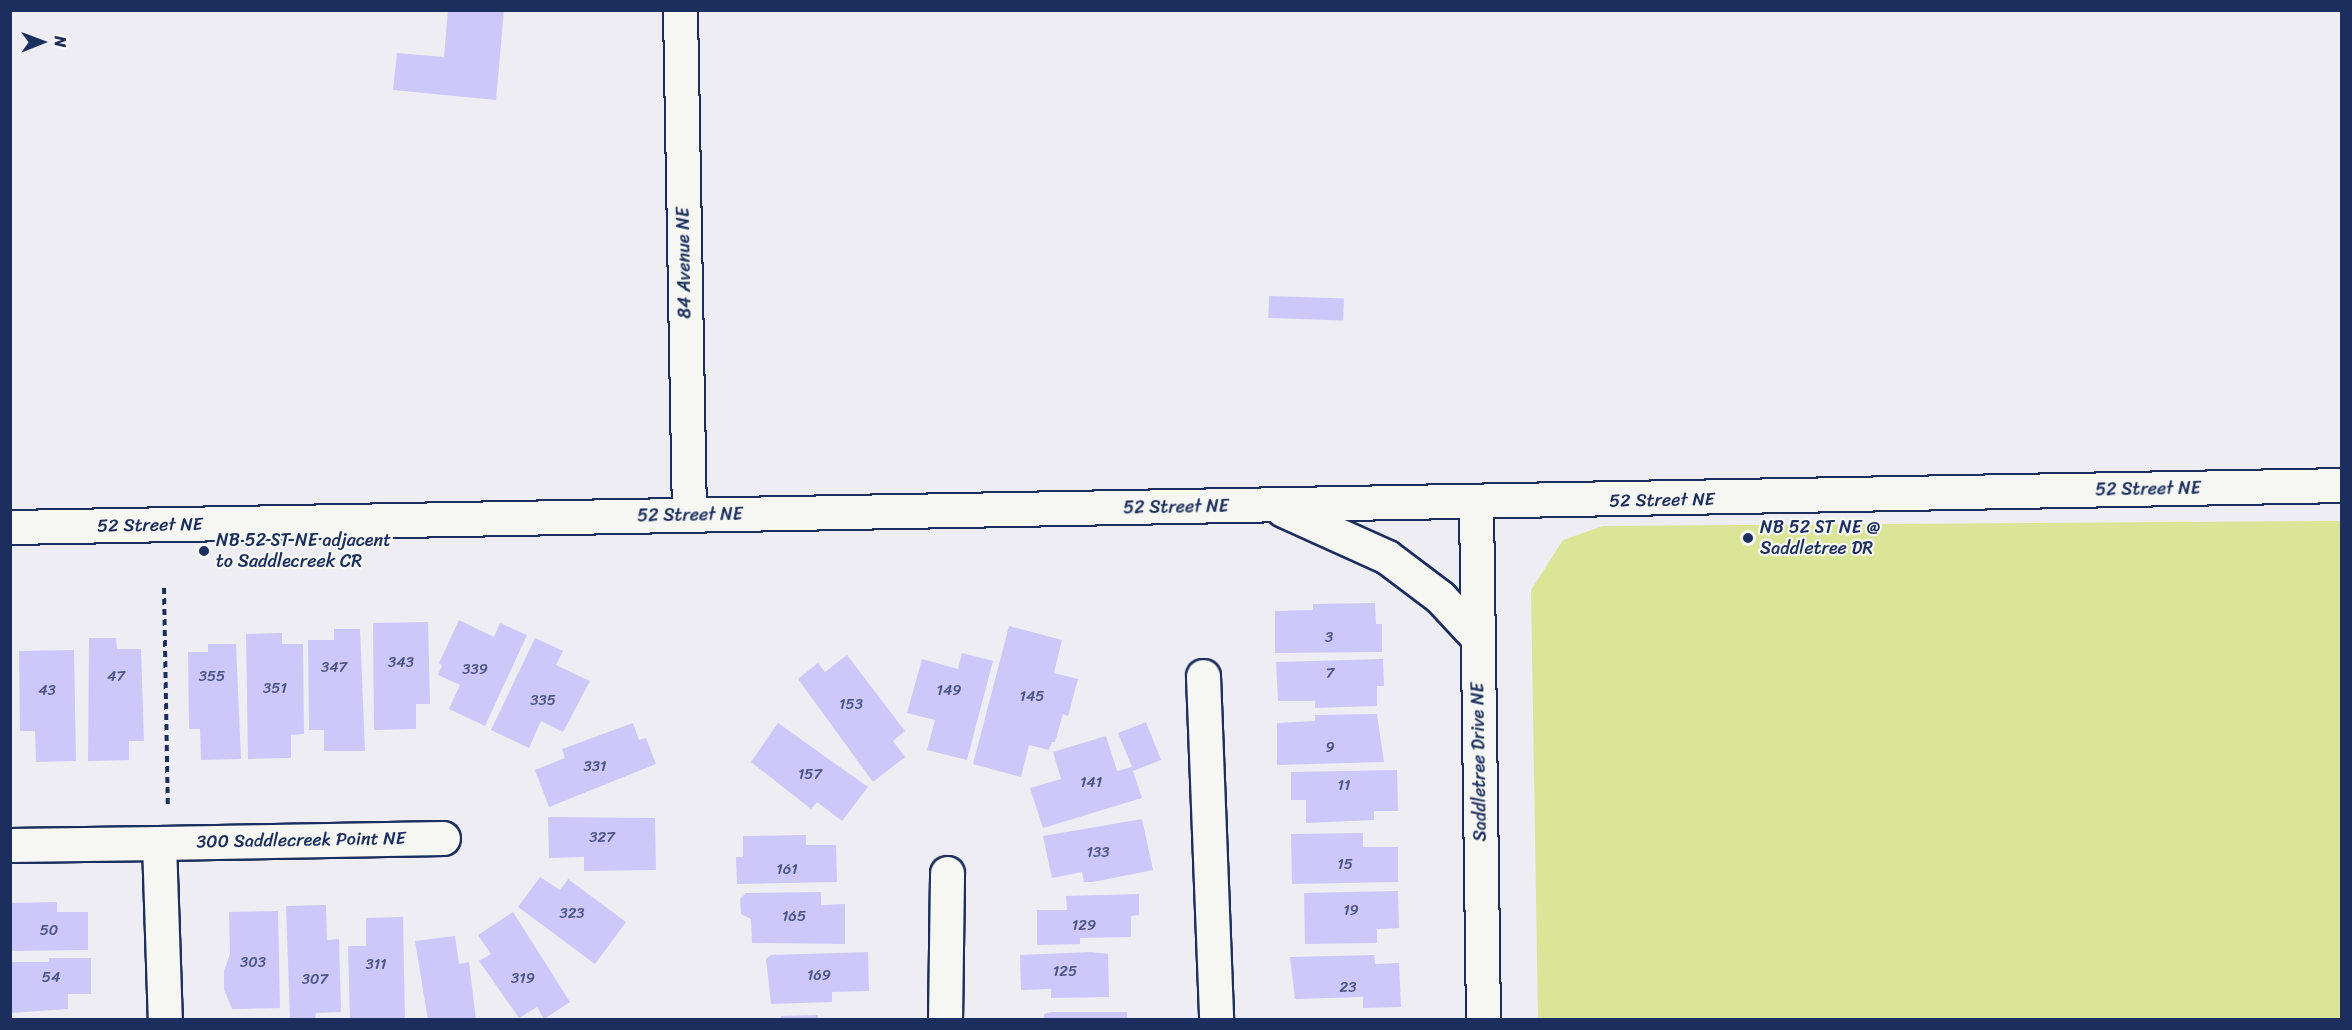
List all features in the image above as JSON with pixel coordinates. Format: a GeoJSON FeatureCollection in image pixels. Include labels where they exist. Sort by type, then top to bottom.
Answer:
{"type":"FeatureCollection","features":[{"type":"Feature","properties":{"kind":"street","name":"84 Avenue NE"},"geometry":{"type":"LineString","coordinates":[[680,10],[689,515]]}},
{"type":"Feature","properties":{"kind":"street","name":"52 Street NE"},"geometry":{"type":"LineString","coordinates":[[10,527],[1274,505],[1476,504],[2342,485]]}},
{"type":"Feature","properties":{"kind":"street","name":"Saddletree Drive NE"},"geometry":{"type":"LineString","coordinates":[[1476,504],[1483,1020]]}},
{"type":"Feature","properties":{"kind":"street"},"geometry":{"type":"LineString","coordinates":[[1274,505],[1386,557],[1440,597],[1477,637]]}},
{"type":"Feature","properties":{"kind":"street"},"geometry":{"type":"LineString","coordinates":[[1203,676],[1216,1020]]}},
{"type":"Feature","properties":{"kind":"street","name":"300 Saddlecreek Point NE"},"geometry":{"type":"LineString","coordinates":[[10,844],[443,838]]}},
{"type":"Feature","properties":{"kind":"street"},"geometry":{"type":"LineString","coordinates":[[159,843],[165,1020]]}},
{"type":"Feature","properties":{"kind":"street"},"geometry":{"type":"LineString","coordinates":[[945,1020],[947,873]]}},
{"type":"Feature","properties":{"kind":"path"},"geometry":{"type":"LineString","coordinates":[[159,843],[168,811],[164,588]]}},
{"type":"Feature","properties":{"kind":"green space"},"geometry":{"type":"Polygon","coordinates":[[[2341,521],[2341,1019],[1538,1019],[1531,590],[1563,540],[1603,526],[2341,521]]]}},
{"type":"Feature","properties":{"kind":"building"},"geometry":{"type":"Polygon","coordinates":[[[448,10],[504,10],[496,100],[393,90],[397,53],[444,57],[448,10]]]}},
{"type":"Feature","properties":{"kind":"building"},"geometry":{"type":"Polygon","coordinates":[[[1269,296],[1344,299],[1343,321],[1268,318],[1269,296]]]}},
{"type":"Feature","properties":{"kind":"building"},"geometry":{"type":"Polygon","coordinates":[[[1375,603],[1376,624],[1382,624],[1382,652],[1275,653],[1275,611],[1313,610],[1313,604],[1375,603]]]}},
{"type":"Feature","properties":{"kind":"building"},"geometry":{"type":"Polygon","coordinates":[[[459,620],[494,637],[500,623],[527,635],[485,726],[449,709],[460,685],[438,675],[442,665],[439,663],[459,620]]]}},
{"type":"Feature","properties":{"kind":"building"},"geometry":{"type":"Polygon","coordinates":[[[428,622],[430,704],[416,704],[416,729],[374,730],[373,623],[428,622]]]}},
{"type":"Feature","properties":{"kind":"building"},"geometry":{"type":"Polygon","coordinates":[[[1009,626],[1062,640],[1054,673],[1078,679],[1068,716],[1063,714],[1055,742],[1052,742],[1049,750],[1029,745],[1021,777],[973,764],[1009,626]]]}},
{"type":"Feature","properties":{"kind":"building"},"geometry":{"type":"Polygon","coordinates":[[[334,629],[360,629],[365,751],[324,751],[324,730],[309,730],[308,640],[334,640],[334,629]]]}},
{"type":"Feature","properties":{"kind":"building"},"geometry":{"type":"Polygon","coordinates":[[[282,633],[282,644],[303,644],[304,734],[291,735],[291,758],[248,759],[246,634],[282,633]]]}},
{"type":"Feature","properties":{"kind":"building"},"geometry":{"type":"Polygon","coordinates":[[[89,638],[116,638],[117,649],[141,649],[144,741],[129,741],[129,760],[88,761],[89,638]]]}},
{"type":"Feature","properties":{"kind":"building"},"geometry":{"type":"Polygon","coordinates":[[[535,638],[563,651],[556,665],[590,681],[563,732],[541,721],[529,748],[491,730],[535,638]]]}},
{"type":"Feature","properties":{"kind":"building"},"geometry":{"type":"Polygon","coordinates":[[[208,644],[236,644],[241,759],[201,760],[200,729],[189,729],[188,652],[208,652],[208,644]]]}},
{"type":"Feature","properties":{"kind":"building"},"geometry":{"type":"Polygon","coordinates":[[[74,650],[76,761],[36,762],[35,731],[20,731],[19,651],[74,650]]]}},
{"type":"Feature","properties":{"kind":"building"},"geometry":{"type":"Polygon","coordinates":[[[962,653],[993,661],[967,760],[927,750],[935,720],[907,713],[922,659],[958,669],[962,653]]]}},
{"type":"Feature","properties":{"kind":"building"},"geometry":{"type":"Polygon","coordinates":[[[847,655],[905,731],[893,741],[905,757],[873,782],[798,679],[818,663],[825,672],[847,655]]]}},
{"type":"Feature","properties":{"kind":"building"},"geometry":{"type":"Polygon","coordinates":[[[1383,659],[1384,686],[1377,686],[1377,706],[1315,708],[1315,701],[1278,701],[1276,662],[1383,659]]]}},
{"type":"Feature","properties":{"kind":"building"},"geometry":{"type":"Polygon","coordinates":[[[1377,714],[1384,762],[1277,765],[1277,723],[1315,721],[1315,715],[1377,714]]]}},
{"type":"Feature","properties":{"kind":"building"},"geometry":{"type":"Polygon","coordinates":[[[1146,722],[1161,760],[1133,771],[1142,798],[1043,828],[1030,788],[1061,779],[1053,752],[1106,736],[1117,771],[1132,767],[1118,733],[1146,722]]]}},
{"type":"Feature","properties":{"kind":"building"},"geometry":{"type":"Polygon","coordinates":[[[633,723],[639,740],[646,738],[656,764],[549,807],[535,770],[565,758],[562,749],[633,723]]]}},
{"type":"Feature","properties":{"kind":"building"},"geometry":{"type":"Polygon","coordinates":[[[778,723],[868,787],[842,821],[817,802],[811,809],[751,762],[778,723]]]}},
{"type":"Feature","properties":{"kind":"building"},"geometry":{"type":"Polygon","coordinates":[[[1397,770],[1398,811],[1374,811],[1374,820],[1306,823],[1306,800],[1291,800],[1291,772],[1397,770]]]}},
{"type":"Feature","properties":{"kind":"building"},"geometry":{"type":"Polygon","coordinates":[[[548,817],[655,818],[656,870],[584,871],[584,857],[549,858],[548,817]]]}},
{"type":"Feature","properties":{"kind":"building"},"geometry":{"type":"Polygon","coordinates":[[[1142,819],[1153,870],[1093,882],[1084,882],[1082,872],[1052,878],[1043,836],[1142,819]]]}},
{"type":"Feature","properties":{"kind":"building"},"geometry":{"type":"Polygon","coordinates":[[[1363,833],[1363,847],[1398,847],[1398,882],[1292,884],[1291,834],[1363,833]]]}},
{"type":"Feature","properties":{"kind":"building"},"geometry":{"type":"Polygon","coordinates":[[[806,835],[806,845],[836,845],[837,882],[737,884],[736,857],[743,857],[743,836],[806,835]]]}},
{"type":"Feature","properties":{"kind":"building"},"geometry":{"type":"Polygon","coordinates":[[[540,877],[560,890],[568,879],[626,922],[595,964],[518,907],[540,877]]]}},
{"type":"Feature","properties":{"kind":"building"},"geometry":{"type":"Polygon","coordinates":[[[1398,891],[1399,928],[1377,929],[1377,943],[1305,944],[1304,893],[1398,891]]]}},
{"type":"Feature","properties":{"kind":"building"},"geometry":{"type":"Polygon","coordinates":[[[821,892],[821,905],[845,904],[845,944],[752,943],[751,919],[741,914],[740,899],[746,893],[821,892]]]}},
{"type":"Feature","properties":{"kind":"building"},"geometry":{"type":"Polygon","coordinates":[[[1139,894],[1139,915],[1131,916],[1131,937],[1080,938],[1080,944],[1037,945],[1037,910],[1067,910],[1066,896],[1139,894]]]}},
{"type":"Feature","properties":{"kind":"building"},"geometry":{"type":"Polygon","coordinates":[[[57,902],[57,912],[88,912],[88,950],[10,951],[10,903],[57,902]]]}},
{"type":"Feature","properties":{"kind":"building"},"geometry":{"type":"Polygon","coordinates":[[[326,905],[327,940],[339,939],[341,1012],[316,1013],[315,1020],[290,1020],[286,906],[326,905]]]}},
{"type":"Feature","properties":{"kind":"building"},"geometry":{"type":"Polygon","coordinates":[[[278,911],[280,1008],[232,1009],[224,989],[224,971],[230,954],[229,912],[278,911]]]}},
{"type":"Feature","properties":{"kind":"building"},"geometry":{"type":"Polygon","coordinates":[[[513,912],[570,1002],[544,1019],[537,1007],[519,1018],[479,961],[491,954],[478,935],[513,912]]]}},
{"type":"Feature","properties":{"kind":"building"},"geometry":{"type":"Polygon","coordinates":[[[403,917],[405,1020],[350,1020],[348,946],[366,946],[366,918],[403,917]]]}},
{"type":"Feature","properties":{"kind":"building"},"geometry":{"type":"Polygon","coordinates":[[[455,936],[459,964],[469,962],[476,1020],[428,1020],[415,941],[455,936]]]}},
{"type":"Feature","properties":{"kind":"building"},"geometry":{"type":"Polygon","coordinates":[[[868,952],[869,991],[832,992],[832,1002],[771,1004],[766,959],[771,955],[868,952]]]}},
{"type":"Feature","properties":{"kind":"building"},"geometry":{"type":"Polygon","coordinates":[[[1091,952],[1108,954],[1109,997],[1051,998],[1051,989],[1021,990],[1020,955],[1091,952]]]}},
{"type":"Feature","properties":{"kind":"building"},"geometry":{"type":"Polygon","coordinates":[[[1374,955],[1375,964],[1399,963],[1401,1007],[1363,1008],[1363,997],[1295,999],[1290,957],[1374,955]]]}},
{"type":"Feature","properties":{"kind":"building"},"geometry":{"type":"Polygon","coordinates":[[[49,958],[91,958],[91,994],[68,994],[68,1009],[10,1013],[10,962],[49,962],[49,958]]]}},
{"type":"Feature","properties":{"kind":"building"},"geometry":{"type":"Polygon","coordinates":[[[1051,1012],[1127,1012],[1127,1020],[1044,1020],[1044,1014],[1051,1012]]]}},
{"type":"Feature","properties":{"kind":"building"},"geometry":{"type":"Polygon","coordinates":[[[818,1015],[818,1020],[781,1020],[781,1016],[818,1015]]]}},
{"type":"Feature","properties":{"kind":"place","name":"NB 52 ST NE @ Saddletree DR"},"geometry":{"type":"Point","coordinates":[1748,538]}},
{"type":"Feature","properties":{"kind":"place","name":"NB 52 ST NE adjacent to Saddlecreek CR"},"geometry":{"type":"Point","coordinates":[204,551]}}]}
